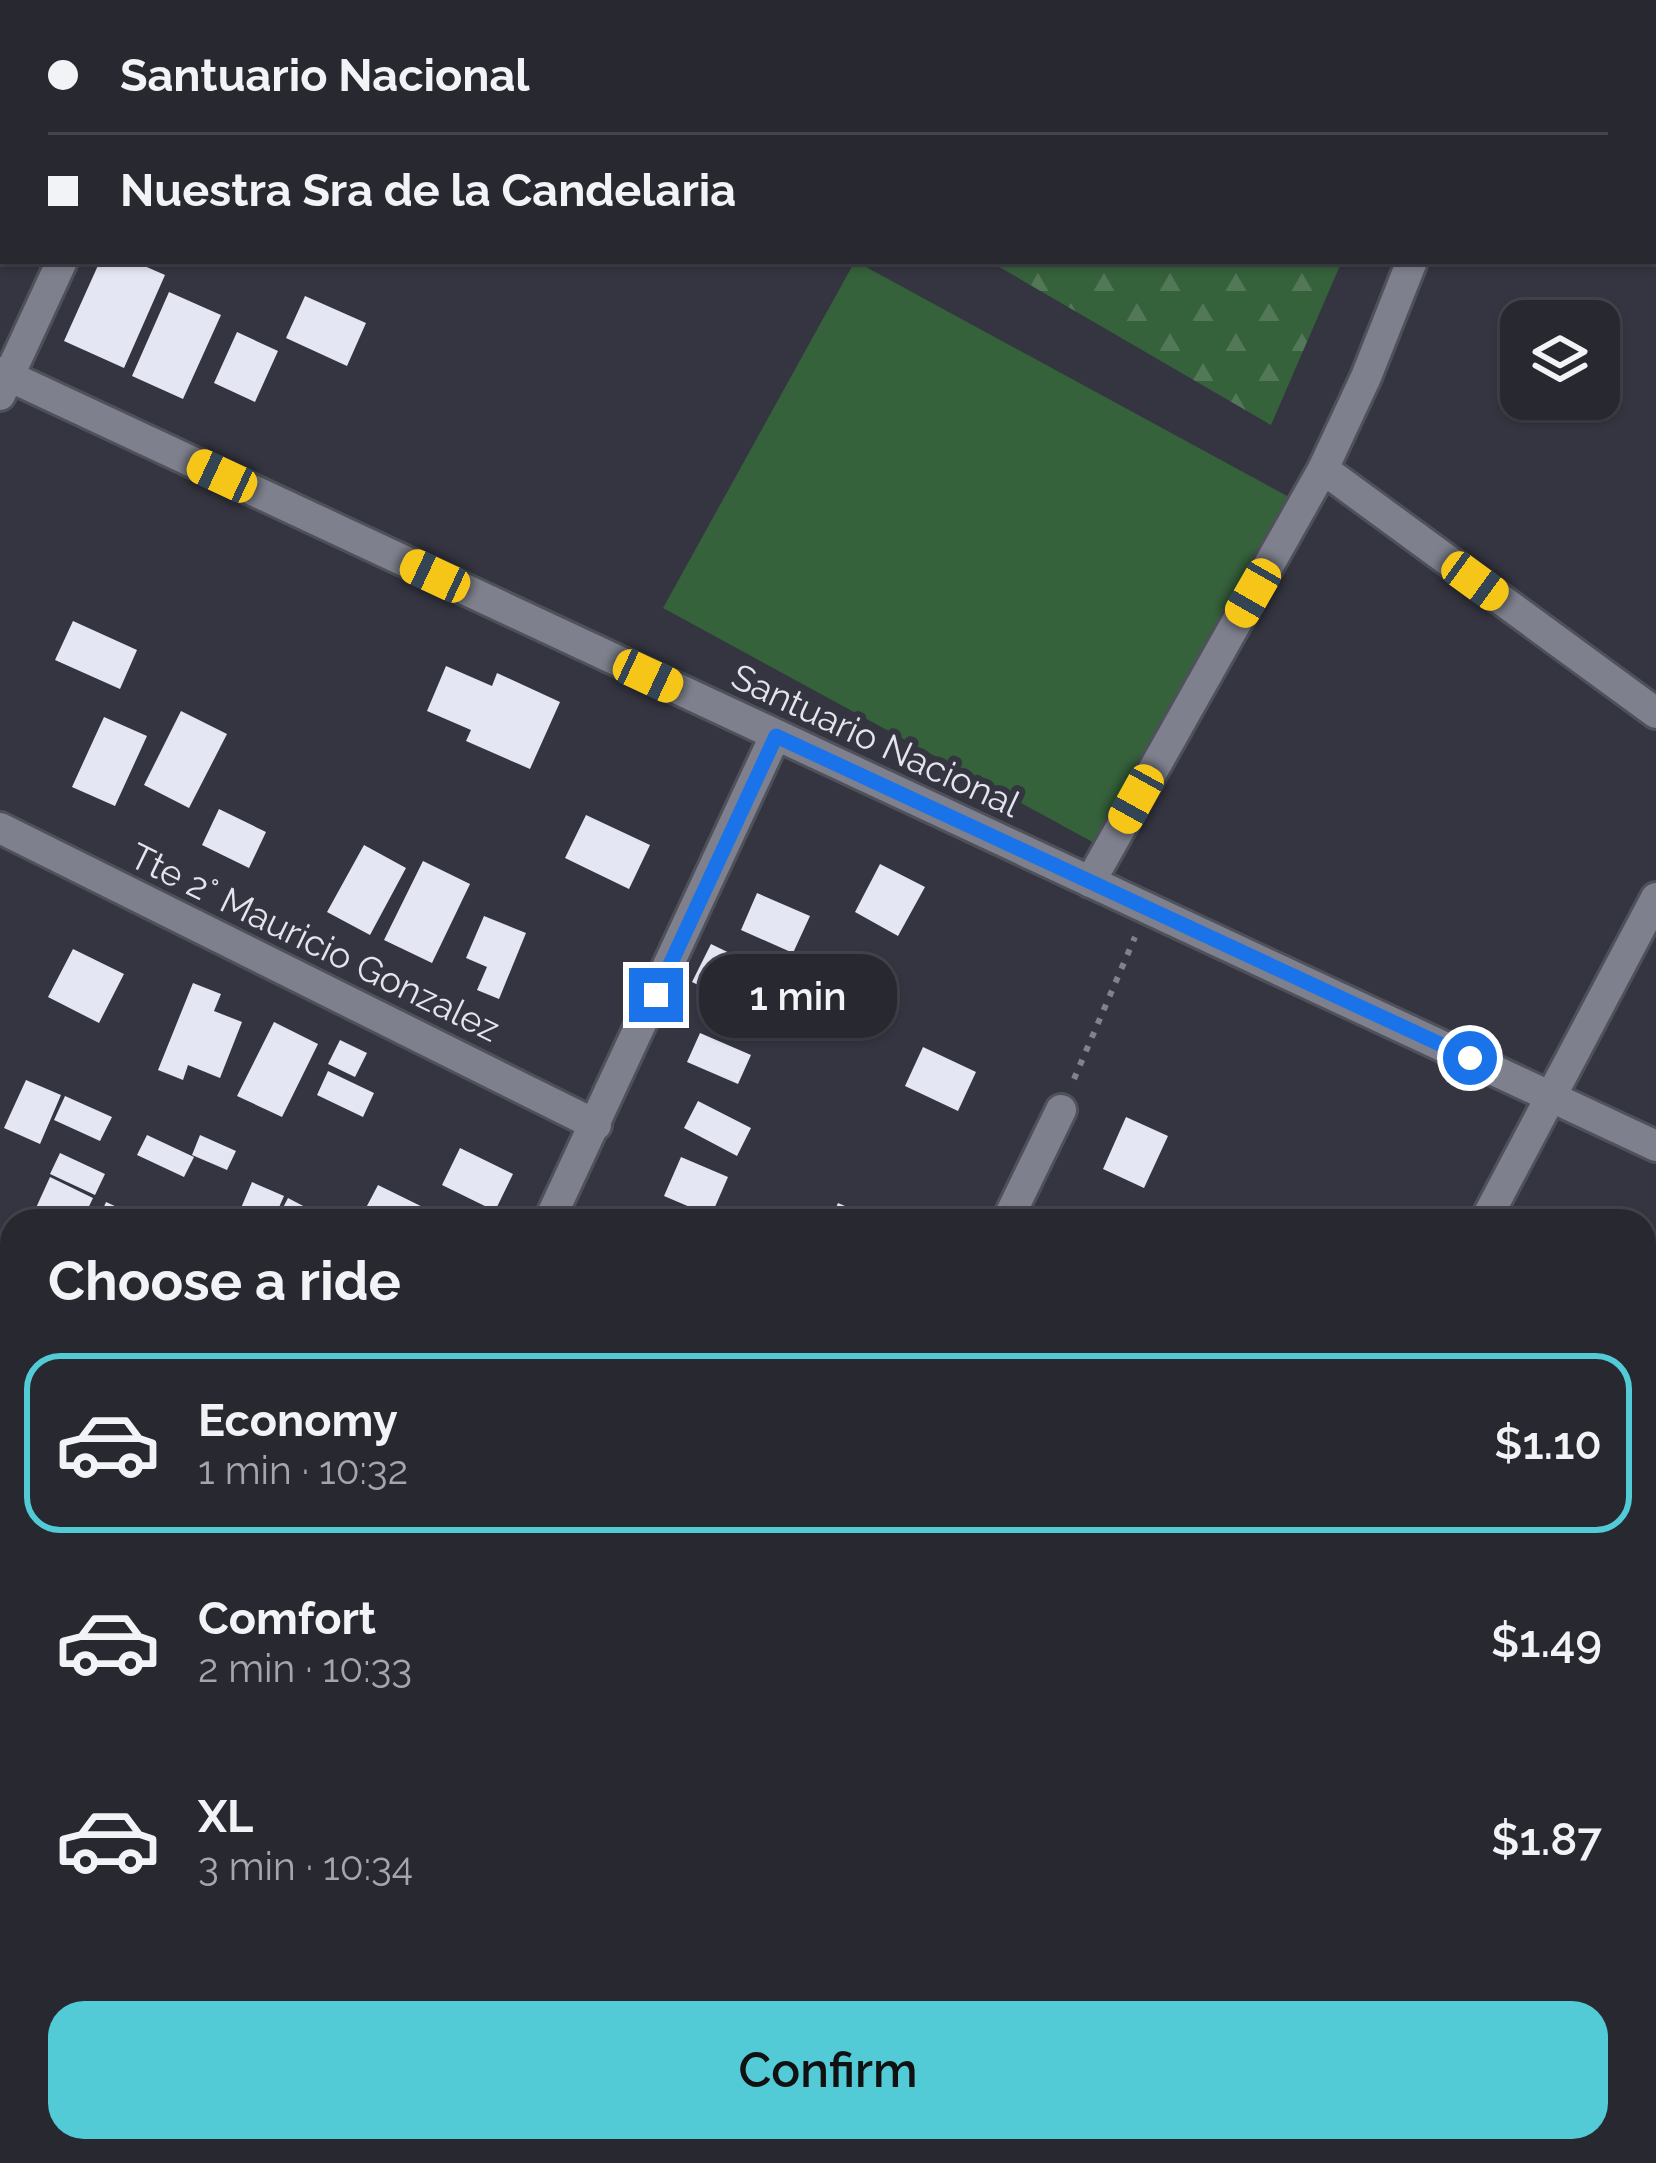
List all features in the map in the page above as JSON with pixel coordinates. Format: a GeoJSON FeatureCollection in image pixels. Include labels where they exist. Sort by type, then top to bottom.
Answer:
{"type":"FeatureCollection","features":[{"type":"Feature","properties":{"kind":"street"},"geometry":{"type":"LineString","coordinates":[[3,381],[61,264]]}},
{"type":"Feature","properties":{"kind":"street"},"geometry":{"type":"LineString","coordinates":[[1090,882],[1323,470],[1411,264]]}},
{"type":"Feature","properties":{"kind":"street","name":"Santuario Nacional"},"geometry":{"type":"LineString","coordinates":[[3,381],[1656,1146]]}},
{"type":"Feature","properties":{"kind":"street"},"geometry":{"type":"LineString","coordinates":[[1323,470],[1656,712]]}},
{"type":"Feature","properties":{"kind":"street"},"geometry":{"type":"LineString","coordinates":[[555,1209],[776,736]]}},
{"type":"Feature","properties":{"kind":"street","name":"Tte 2° Mauricio Gonzalez"},"geometry":{"type":"LineString","coordinates":[[0,829],[596,1125]]}},
{"type":"Feature","properties":{"kind":"street"},"geometry":{"type":"LineString","coordinates":[[1491,1209],[1656,898]]}},
{"type":"Feature","properties":{"kind":"street"},"geometry":{"type":"LineString","coordinates":[[1013,1209],[1061,1110]]}},
{"type":"Feature","properties":{"kind":"path"},"geometry":{"type":"LineString","coordinates":[[1061,1110],[1148,908]]}},
{"type":"Feature","properties":{"kind":"green space"},"geometry":{"type":"Polygon","coordinates":[[[853,264],[1289,497],[1098,845],[663,608],[853,264]]]}},
{"type":"Feature","properties":{"kind":"green space"},"geometry":{"type":"Polygon","coordinates":[[[994,264],[1341,264],[1271,425],[994,264]]]}},
{"type":"Feature","properties":{"kind":"building"},"geometry":{"type":"Polygon","coordinates":[[[99,264],[140,264],[165,275],[124,368],[64,341],[99,264]]]}},
{"type":"Feature","properties":{"kind":"building"},"geometry":{"type":"Polygon","coordinates":[[[169,292],[221,315],[183,399],[132,376],[169,292]]]}},
{"type":"Feature","properties":{"kind":"building"},"geometry":{"type":"Polygon","coordinates":[[[305,296],[366,323],[347,366],[286,338],[305,296]]]}},
{"type":"Feature","properties":{"kind":"building"},"geometry":{"type":"Polygon","coordinates":[[[237,332],[278,351],[255,402],[214,383],[237,332]]]}},
{"type":"Feature","properties":{"kind":"building"},"geometry":{"type":"Polygon","coordinates":[[[73,621],[137,650],[120,689],[55,660],[73,621]]]}},
{"type":"Feature","properties":{"kind":"building"},"geometry":{"type":"Polygon","coordinates":[[[446,666],[492,686],[497,673],[560,702],[530,769],[466,741],[471,730],[427,711],[446,666]]]}},
{"type":"Feature","properties":{"kind":"building"},"geometry":{"type":"Polygon","coordinates":[[[181,711],[227,734],[189,808],[144,785],[181,711]]]}},
{"type":"Feature","properties":{"kind":"building"},"geometry":{"type":"Polygon","coordinates":[[[104,717],[147,736],[115,806],[72,787],[104,717]]]}},
{"type":"Feature","properties":{"kind":"building"},"geometry":{"type":"Polygon","coordinates":[[[219,809],[266,832],[249,868],[202,845],[219,809]]]}},
{"type":"Feature","properties":{"kind":"building"},"geometry":{"type":"Polygon","coordinates":[[[586,815],[650,845],[629,889],[565,858],[586,815]]]}},
{"type":"Feature","properties":{"kind":"building"},"geometry":{"type":"Polygon","coordinates":[[[364,845],[406,868],[370,935],[327,912],[364,845]]]}},
{"type":"Feature","properties":{"kind":"building"},"geometry":{"type":"Polygon","coordinates":[[[423,861],[470,884],[432,963],[384,940],[423,861]]]}},
{"type":"Feature","properties":{"kind":"building"},"geometry":{"type":"Polygon","coordinates":[[[880,864],[925,887],[898,936],[855,912],[880,864]]]}},
{"type":"Feature","properties":{"kind":"building"},"geometry":{"type":"Polygon","coordinates":[[[757,893],[810,916],[793,953],[741,930],[757,893]]]}},
{"type":"Feature","properties":{"kind":"building"},"geometry":{"type":"Polygon","coordinates":[[[484,916],[526,933],[499,999],[477,990],[487,967],[466,958],[484,916]]]}},
{"type":"Feature","properties":{"kind":"building"},"geometry":{"type":"Polygon","coordinates":[[[711,944],[787,981],[768,1019],[692,982],[711,944]]]}},
{"type":"Feature","properties":{"kind":"building"},"geometry":{"type":"Polygon","coordinates":[[[73,949],[124,974],[99,1023],[48,997],[73,949]]]}},
{"type":"Feature","properties":{"kind":"building"},"geometry":{"type":"Polygon","coordinates":[[[193,983],[221,994],[214,1011],[242,1022],[220,1078],[188,1065],[183,1080],[158,1070],[193,983]]]}},
{"type":"Feature","properties":{"kind":"building"},"geometry":{"type":"Polygon","coordinates":[[[274,1022],[318,1044],[282,1117],[237,1096],[274,1022]]]}},
{"type":"Feature","properties":{"kind":"building"},"geometry":{"type":"Polygon","coordinates":[[[700,1033],[751,1055],[738,1084],[687,1062],[700,1033]]]}},
{"type":"Feature","properties":{"kind":"building"},"geometry":{"type":"Polygon","coordinates":[[[340,1040],[367,1053],[355,1077],[328,1064],[340,1040]]]}},
{"type":"Feature","properties":{"kind":"building"},"geometry":{"type":"Polygon","coordinates":[[[923,1047],[976,1072],[958,1111],[905,1086],[923,1047]]]}},
{"type":"Feature","properties":{"kind":"building"},"geometry":{"type":"Polygon","coordinates":[[[328,1071],[374,1093],[363,1117],[317,1095],[328,1071]]]}},
{"type":"Feature","properties":{"kind":"building"},"geometry":{"type":"Polygon","coordinates":[[[26,1080],[61,1095],[40,1144],[4,1128],[26,1080]]]}},
{"type":"Feature","properties":{"kind":"building"},"geometry":{"type":"Polygon","coordinates":[[[65,1096],[112,1117],[100,1141],[54,1120],[65,1096]]]}},
{"type":"Feature","properties":{"kind":"building"},"geometry":{"type":"Polygon","coordinates":[[[698,1101],[751,1128],[737,1156],[684,1128],[698,1101]]]}},
{"type":"Feature","properties":{"kind":"building"},"geometry":{"type":"Polygon","coordinates":[[[1126,1117],[1168,1136],[1144,1188],[1103,1169],[1126,1117]]]}},
{"type":"Feature","properties":{"kind":"building"},"geometry":{"type":"Polygon","coordinates":[[[147,1135],[194,1157],[184,1177],[137,1155],[147,1135]]]}},
{"type":"Feature","properties":{"kind":"building"},"geometry":{"type":"Polygon","coordinates":[[[200,1135],[236,1151],[227,1170],[192,1155],[200,1135]]]}},
{"type":"Feature","properties":{"kind":"building"},"geometry":{"type":"Polygon","coordinates":[[[460,1148],[513,1174],[496,1209],[442,1185],[460,1148]]]}},
{"type":"Feature","properties":{"kind":"building"},"geometry":{"type":"Polygon","coordinates":[[[60,1153],[105,1174],[95,1195],[50,1174],[60,1153]]]}},
{"type":"Feature","properties":{"kind":"building"},"geometry":{"type":"Polygon","coordinates":[[[681,1157],[728,1177],[714,1209],[695,1209],[664,1196],[681,1157]]]}},
{"type":"Feature","properties":{"kind":"building"},"geometry":{"type":"Polygon","coordinates":[[[50,1177],[93,1198],[88,1209],[35,1209],[50,1177]]]}},
{"type":"Feature","properties":{"kind":"building"},"geometry":{"type":"Polygon","coordinates":[[[252,1182],[284,1196],[278,1209],[241,1208],[252,1182]]]}},
{"type":"Feature","properties":{"kind":"building"},"geometry":{"type":"Polygon","coordinates":[[[378,1185],[427,1209],[365,1209],[378,1185]]]}},
{"type":"Feature","properties":{"kind":"building"},"geometry":{"type":"Polygon","coordinates":[[[288,1198],[309,1209],[282,1209],[288,1198]]]}},
{"type":"Feature","properties":{"kind":"route"},"geometry":{"type":"LineString","coordinates":[[656,995],[776,736],[1470,1058]]}}]}
